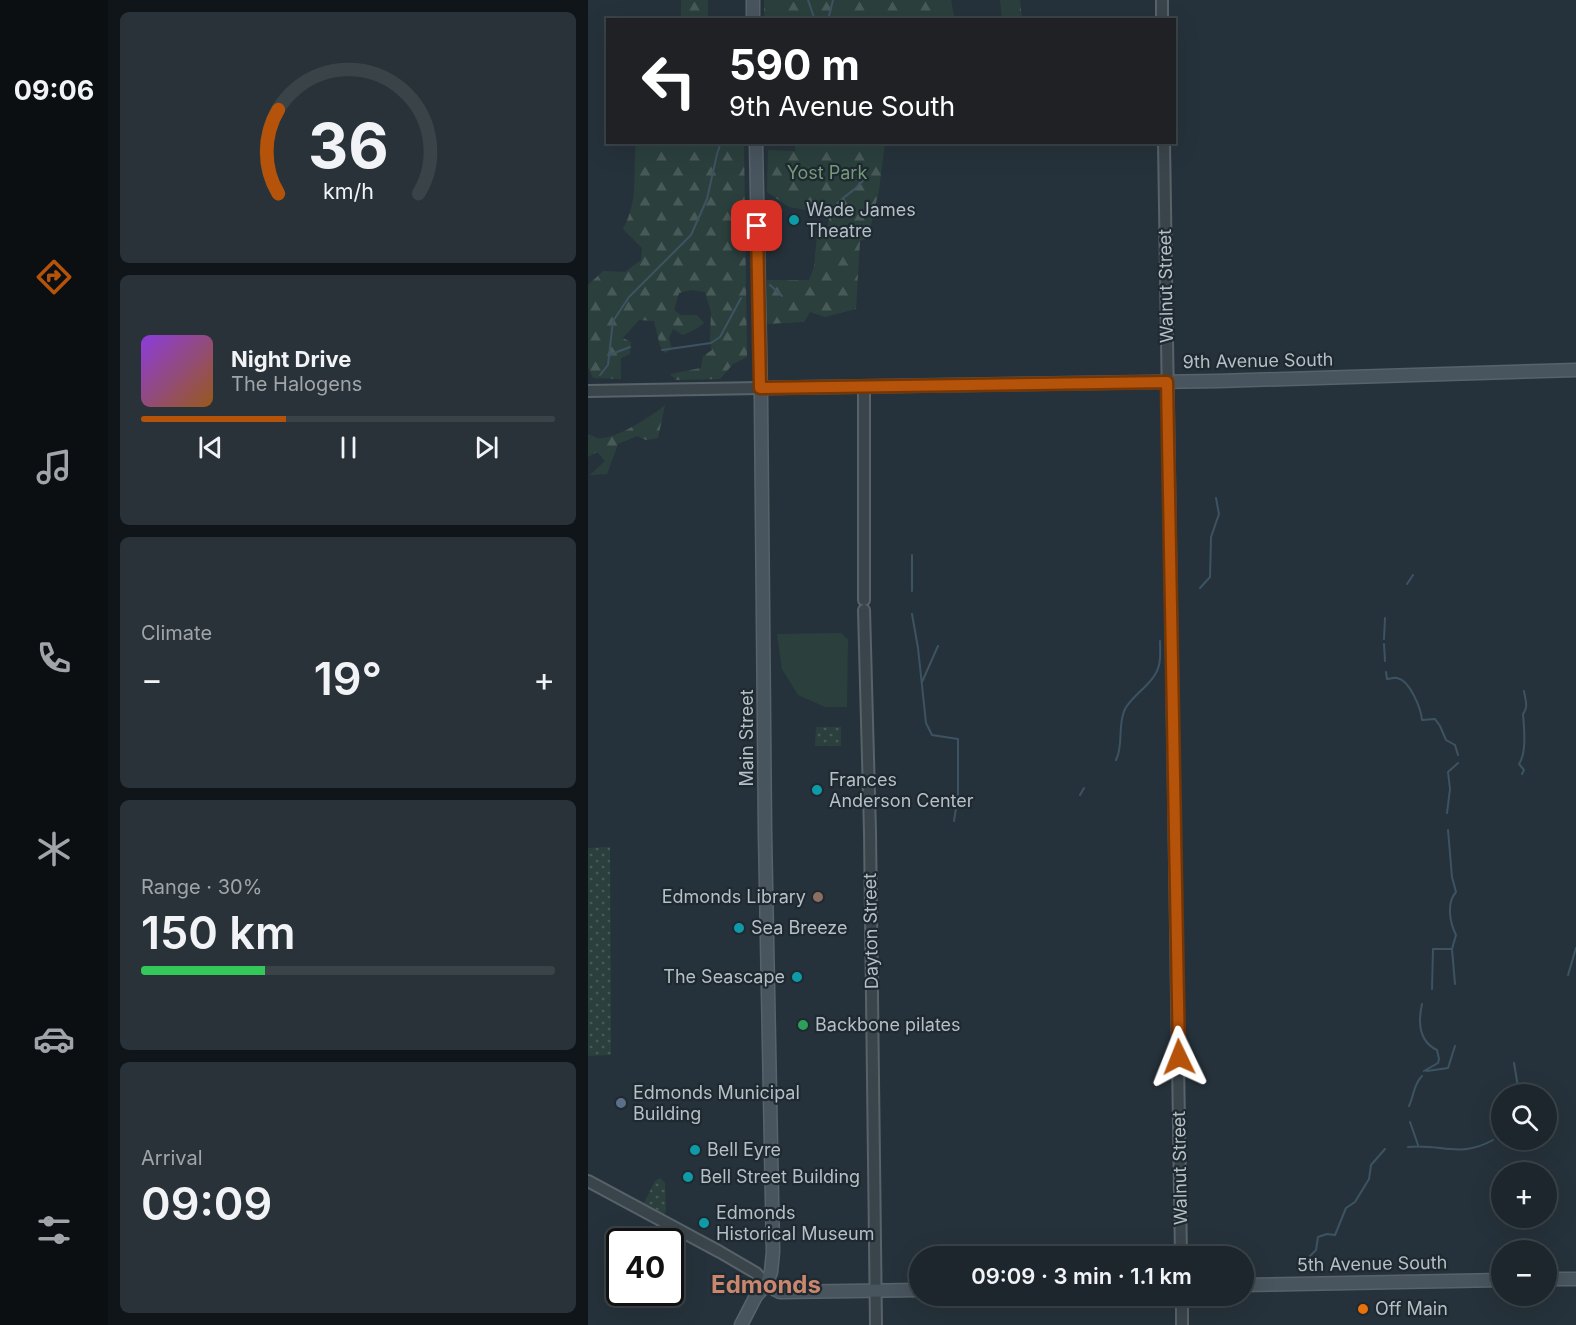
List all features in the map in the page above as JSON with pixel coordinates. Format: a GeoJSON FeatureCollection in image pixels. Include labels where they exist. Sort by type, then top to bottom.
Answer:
{"type":"FeatureCollection","features":[{"type":"Feature","properties":{"kind":"main road"},"geometry":{"type":"LineString","coordinates":[[753,0],[753,18]]}},
{"type":"Feature","properties":{"kind":"main road","name":"Main Street"},"geometry":{"type":"LineString","coordinates":[[741,1325],[756,1296],[766,1285],[771,1272],[773,1252],[756,144]]}},
{"type":"Feature","properties":{"kind":"main road","name":"9th Avenue South"},"geometry":{"type":"LineString","coordinates":[[760,388],[1167,382],[1576,370]]}},
{"type":"Feature","properties":{"kind":"main road"},"geometry":{"type":"LineString","coordinates":[[1557,1279],[1576,1279]]}},
{"type":"Feature","properties":{"kind":"main road","name":"5th Avenue South"},"geometry":{"type":"LineString","coordinates":[[1254,1285],[1491,1280]]}},
{"type":"Feature","properties":{"kind":"main road"},"geometry":{"type":"LineString","coordinates":[[766,1285],[780,1292],[909,1290]]}},
{"type":"Feature","properties":{"kind":"street"},"geometry":{"type":"LineString","coordinates":[[1162,0],[1162,18]]}},
{"type":"Feature","properties":{"kind":"street","name":"Walnut Street"},"geometry":{"type":"LineString","coordinates":[[1164,144],[1181,1246]]}},
{"type":"Feature","properties":{"kind":"street","name":"Dayton Street"},"geometry":{"type":"LineString","coordinates":[[864,386],[864,605],[870,822],[876,1325]]}},
{"type":"Feature","properties":{"kind":"street"},"geometry":{"type":"LineString","coordinates":[[588,391],[760,388]]}},
{"type":"Feature","properties":{"kind":"street"},"geometry":{"type":"LineString","coordinates":[[588,1181],[720,1252],[756,1274],[766,1285]]}},
{"type":"Feature","properties":{"kind":"street"},"geometry":{"type":"LineString","coordinates":[[1182,1306],[1182,1325]]}},
{"type":"Feature","properties":{"kind":"green space"},"geometry":{"type":"Polygon","coordinates":[[[681,0],[708,0],[708,18],[681,18],[681,0]]]}},
{"type":"Feature","properties":{"kind":"green space"},"geometry":{"type":"Polygon","coordinates":[[[764,0],[951,0],[954,16],[953,18],[764,18],[764,0]]]}},
{"type":"Feature","properties":{"kind":"green space"},"geometry":{"type":"Polygon","coordinates":[[[1000,0],[1020,0],[1022,18],[1002,18],[1000,0]]]}},
{"type":"Feature","properties":{"kind":"green space"},"geometry":{"type":"Polygon","coordinates":[[[636,144],[744,144],[747,357],[733,364],[720,379],[676,380],[670,374],[701,368],[703,356],[712,350],[711,312],[705,292],[691,290],[679,293],[674,310],[681,315],[697,315],[704,323],[683,335],[673,329],[669,338],[672,349],[665,353],[660,346],[654,321],[639,320],[623,338],[631,342],[630,354],[621,358],[621,379],[593,378],[588,367],[588,285],[603,271],[625,272],[641,260],[642,248],[623,229],[634,196],[636,144]]]}},
{"type":"Feature","properties":{"kind":"green space","name":"Yost Park"},"geometry":{"type":"Polygon","coordinates":[[[795,144],[885,144],[879,190],[868,238],[860,241],[856,309],[825,317],[810,312],[804,322],[767,324],[767,280],[809,280],[814,267],[817,235],[827,229],[829,219],[825,213],[789,207],[767,192],[768,150],[795,151],[795,144]]]}},
{"type":"Feature","properties":{"kind":"green space"},"geometry":{"type":"Polygon","coordinates":[[[665,405],[658,438],[646,440],[637,436],[618,444],[607,474],[590,475],[605,461],[597,452],[588,457],[588,434],[597,438],[613,436],[642,421],[665,405]]]}},
{"type":"Feature","properties":{"kind":"green space"},"geometry":{"type":"Polygon","coordinates":[[[841,633],[848,640],[847,707],[825,707],[798,695],[782,669],[777,634],[841,633]]]}},
{"type":"Feature","properties":{"kind":"green space"},"geometry":{"type":"Polygon","coordinates":[[[816,727],[841,727],[841,746],[815,746],[816,727]]]}},
{"type":"Feature","properties":{"kind":"green space"},"geometry":{"type":"Polygon","coordinates":[[[610,847],[611,1055],[588,1056],[588,848],[610,847]]]}},
{"type":"Feature","properties":{"kind":"green space"},"geometry":{"type":"Polygon","coordinates":[[[660,1178],[665,1183],[666,1211],[664,1214],[644,1203],[655,1181],[660,1178]]]}},
{"type":"Feature","properties":{"kind":"waterway"},"geometry":{"type":"LineString","coordinates":[[808,0],[814,18]]}},
{"type":"Feature","properties":{"kind":"waterway"},"geometry":{"type":"LineString","coordinates":[[828,18],[833,0]]}},
{"type":"Feature","properties":{"kind":"waterway"},"geometry":{"type":"LineString","coordinates":[[600,375],[608,365],[613,321],[629,297],[691,235],[707,199],[720,144]]}},
{"type":"Feature","properties":{"kind":"waterway"},"geometry":{"type":"LineString","coordinates":[[833,209],[859,186],[866,176]]}},
{"type":"Feature","properties":{"kind":"waterway"},"geometry":{"type":"LineString","coordinates":[[770,285],[782,296]]}},
{"type":"Feature","properties":{"kind":"waterway"},"geometry":{"type":"LineString","coordinates":[[662,350],[711,343],[720,337],[741,298]]}},
{"type":"Feature","properties":{"kind":"waterway"},"geometry":{"type":"LineString","coordinates":[[609,355],[630,347]]}},
{"type":"Feature","properties":{"kind":"waterway"},"geometry":{"type":"LineString","coordinates":[[1200,588],[1210,577],[1211,537],[1219,514],[1216,498]]}},
{"type":"Feature","properties":{"kind":"waterway"},"geometry":{"type":"LineString","coordinates":[[912,555],[912,591]]}},
{"type":"Feature","properties":{"kind":"waterway"},"geometry":{"type":"LineString","coordinates":[[1407,584],[1413,575]]}},
{"type":"Feature","properties":{"kind":"waterway"},"geometry":{"type":"LineString","coordinates":[[912,614],[926,723],[932,735],[958,739],[958,796],[954,821]]}},
{"type":"Feature","properties":{"kind":"waterway"},"geometry":{"type":"LineString","coordinates":[[1384,639],[1385,618]]}},
{"type":"Feature","properties":{"kind":"waterway"},"geometry":{"type":"LineString","coordinates":[[1116,760],[1120,748],[1121,722],[1125,709],[1157,671],[1160,641]]}},
{"type":"Feature","properties":{"kind":"waterway"},"geometry":{"type":"LineString","coordinates":[[1384,644],[1385,661]]}},
{"type":"Feature","properties":{"kind":"waterway"},"geometry":{"type":"LineString","coordinates":[[922,682],[938,646]]}},
{"type":"Feature","properties":{"kind":"waterway"},"geometry":{"type":"LineString","coordinates":[[1386,672],[1387,679],[1397,678],[1406,684],[1417,702],[1422,720],[1435,719],[1446,740],[1455,745],[1458,755]]}},
{"type":"Feature","properties":{"kind":"waterway"},"geometry":{"type":"LineString","coordinates":[[1522,774],[1524,770],[1519,764],[1524,747],[1523,714],[1526,706],[1524,691]]}},
{"type":"Feature","properties":{"kind":"waterway"},"geometry":{"type":"LineString","coordinates":[[1447,813],[1450,789],[1448,772],[1458,763]]}},
{"type":"Feature","properties":{"kind":"waterway"},"geometry":{"type":"LineString","coordinates":[[1080,795],[1084,788]]}},
{"type":"Feature","properties":{"kind":"waterway"},"geometry":{"type":"LineString","coordinates":[[1448,830],[1452,877],[1456,892],[1450,907],[1452,925],[1456,935],[1452,949],[1455,984]]}},
{"type":"Feature","properties":{"kind":"waterway"},"geometry":{"type":"LineString","coordinates":[[1568,975],[1576,948]]}},
{"type":"Feature","properties":{"kind":"waterway"},"geometry":{"type":"LineString","coordinates":[[1432,989],[1433,949],[1452,949]]}},
{"type":"Feature","properties":{"kind":"waterway"},"geometry":{"type":"LineString","coordinates":[[1422,1004],[1421,1030],[1426,1042],[1437,1050],[1439,1059],[1438,1063],[1424,1071]]}},
{"type":"Feature","properties":{"kind":"waterway"},"geometry":{"type":"LineString","coordinates":[[1427,1071],[1448,1068],[1455,1046]]}},
{"type":"Feature","properties":{"kind":"waterway"},"geometry":{"type":"LineString","coordinates":[[1514,1063],[1518,1084]]}},
{"type":"Feature","properties":{"kind":"waterway"},"geometry":{"type":"LineString","coordinates":[[1409,1106],[1415,1087],[1422,1076]]}},
{"type":"Feature","properties":{"kind":"waterway"},"geometry":{"type":"LineString","coordinates":[[1410,1122],[1418,1145]]}},
{"type":"Feature","properties":{"kind":"waterway"},"geometry":{"type":"LineString","coordinates":[[1408,1147],[1460,1150],[1481,1146],[1491,1141]]}},
{"type":"Feature","properties":{"kind":"waterway"},"geometry":{"type":"LineString","coordinates":[[1310,1269],[1310,1256],[1316,1250],[1318,1237],[1327,1234],[1335,1235],[1346,1208],[1355,1202],[1369,1179],[1371,1165],[1385,1149]]}},
{"type":"Feature","properties":{"kind":"place","name":"Wade James Theatre"},"geometry":{"type":"Point","coordinates":[794,220]}},
{"type":"Feature","properties":{"kind":"place","name":"Frances Anderson Center"},"geometry":{"type":"Point","coordinates":[817,790]}},
{"type":"Feature","properties":{"kind":"place","name":"Edmonds Library"},"geometry":{"type":"Point","coordinates":[818,897]}},
{"type":"Feature","properties":{"kind":"place","name":"Sea Breeze"},"geometry":{"type":"Point","coordinates":[739,928]}},
{"type":"Feature","properties":{"kind":"place","name":"The Seascape"},"geometry":{"type":"Point","coordinates":[797,977]}},
{"type":"Feature","properties":{"kind":"place","name":"Backbone pilates"},"geometry":{"type":"Point","coordinates":[803,1025]}},
{"type":"Feature","properties":{"kind":"place","name":"Edmonds Municipal Building"},"geometry":{"type":"Point","coordinates":[621,1103]}},
{"type":"Feature","properties":{"kind":"place","name":"Bell Eyre"},"geometry":{"type":"Point","coordinates":[695,1150]}},
{"type":"Feature","properties":{"kind":"place","name":"Bell Street Building"},"geometry":{"type":"Point","coordinates":[688,1177]}},
{"type":"Feature","properties":{"kind":"place","name":"Edmonds Historical Museum"},"geometry":{"type":"Point","coordinates":[704,1223]}},
{"type":"Feature","properties":{"kind":"place","name":"Off Main"},"geometry":{"type":"Point","coordinates":[1363,1309]}},
{"type":"Feature","properties":{"kind":"district","name":"Edmonds"},"geometry":{"type":"Point","coordinates":[766,1285]}},
{"type":"Feature","properties":{"kind":"route"},"geometry":{"type":"LineString","coordinates":[[757,226],[760,388],[1167,382],[1176,827],[1176,998],[1179,1057]]}}]}
